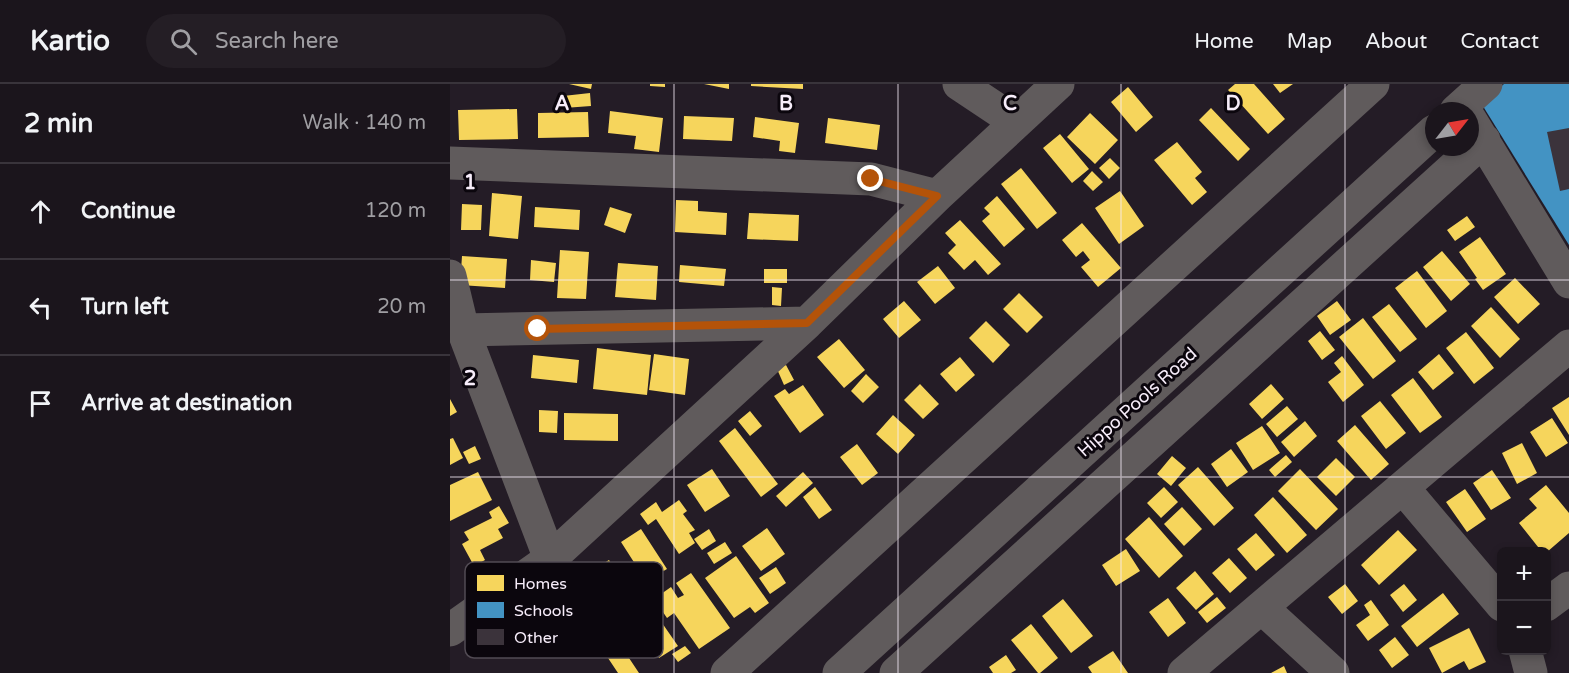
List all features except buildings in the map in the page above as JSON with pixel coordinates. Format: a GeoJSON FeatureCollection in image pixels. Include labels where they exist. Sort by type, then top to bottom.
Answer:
{"type":"FeatureCollection","features":[{"type":"Feature","properties":{"kind":"street"},"geometry":{"type":"LineString","coordinates":[[959,84],[1016,122]]}},
{"type":"Feature","properties":{"kind":"street"},"geometry":{"type":"LineString","coordinates":[[546,562],[807,323],[937,196],[1058,84]]}},
{"type":"Feature","properties":{"kind":"street"},"geometry":{"type":"LineString","coordinates":[[727,673],[1373,84]]}},
{"type":"Feature","properties":{"kind":"street"},"geometry":{"type":"LineString","coordinates":[[1472,102],[1486,84]]}},
{"type":"Feature","properties":{"kind":"street"},"geometry":{"type":"LineString","coordinates":[[1479,136],[1569,282]]}},
{"type":"Feature","properties":{"kind":"street","name":"Hippo Pools Road"},"geometry":{"type":"LineString","coordinates":[[840,673],[1425,139]]}},
{"type":"Feature","properties":{"kind":"street"},"geometry":{"type":"LineString","coordinates":[[896,673],[1425,151]]}},
{"type":"Feature","properties":{"kind":"street"},"geometry":{"type":"LineString","coordinates":[[450,163],[871,179],[937,196]]}},
{"type":"Feature","properties":{"kind":"street"},"geometry":{"type":"LineString","coordinates":[[450,276],[463,330],[550,559]]}},
{"type":"Feature","properties":{"kind":"street"},"geometry":{"type":"LineString","coordinates":[[463,330],[807,323]]}},
{"type":"Feature","properties":{"kind":"street"},"geometry":{"type":"LineString","coordinates":[[1184,673],[1569,346]]}},
{"type":"Feature","properties":{"kind":"street"},"geometry":{"type":"LineString","coordinates":[[1402,488],[1499,601]]}},
{"type":"Feature","properties":{"kind":"street"},"geometry":{"type":"LineString","coordinates":[[1551,601],[1569,588]]}},
{"type":"Feature","properties":{"kind":"street"},"geometry":{"type":"LineString","coordinates":[[1262,608],[1333,673]]}},
{"type":"Feature","properties":{"kind":"street"},"geometry":{"type":"LineString","coordinates":[[450,630],[465,619]]}},
{"type":"Feature","properties":{"kind":"street"},"geometry":{"type":"LineString","coordinates":[[1526,655],[1531,673]]}},
{"type":"Feature","properties":{"kind":"route"},"geometry":{"type":"LineString","coordinates":[[538,329],[807,323],[937,196],[871,179]]}}]}
